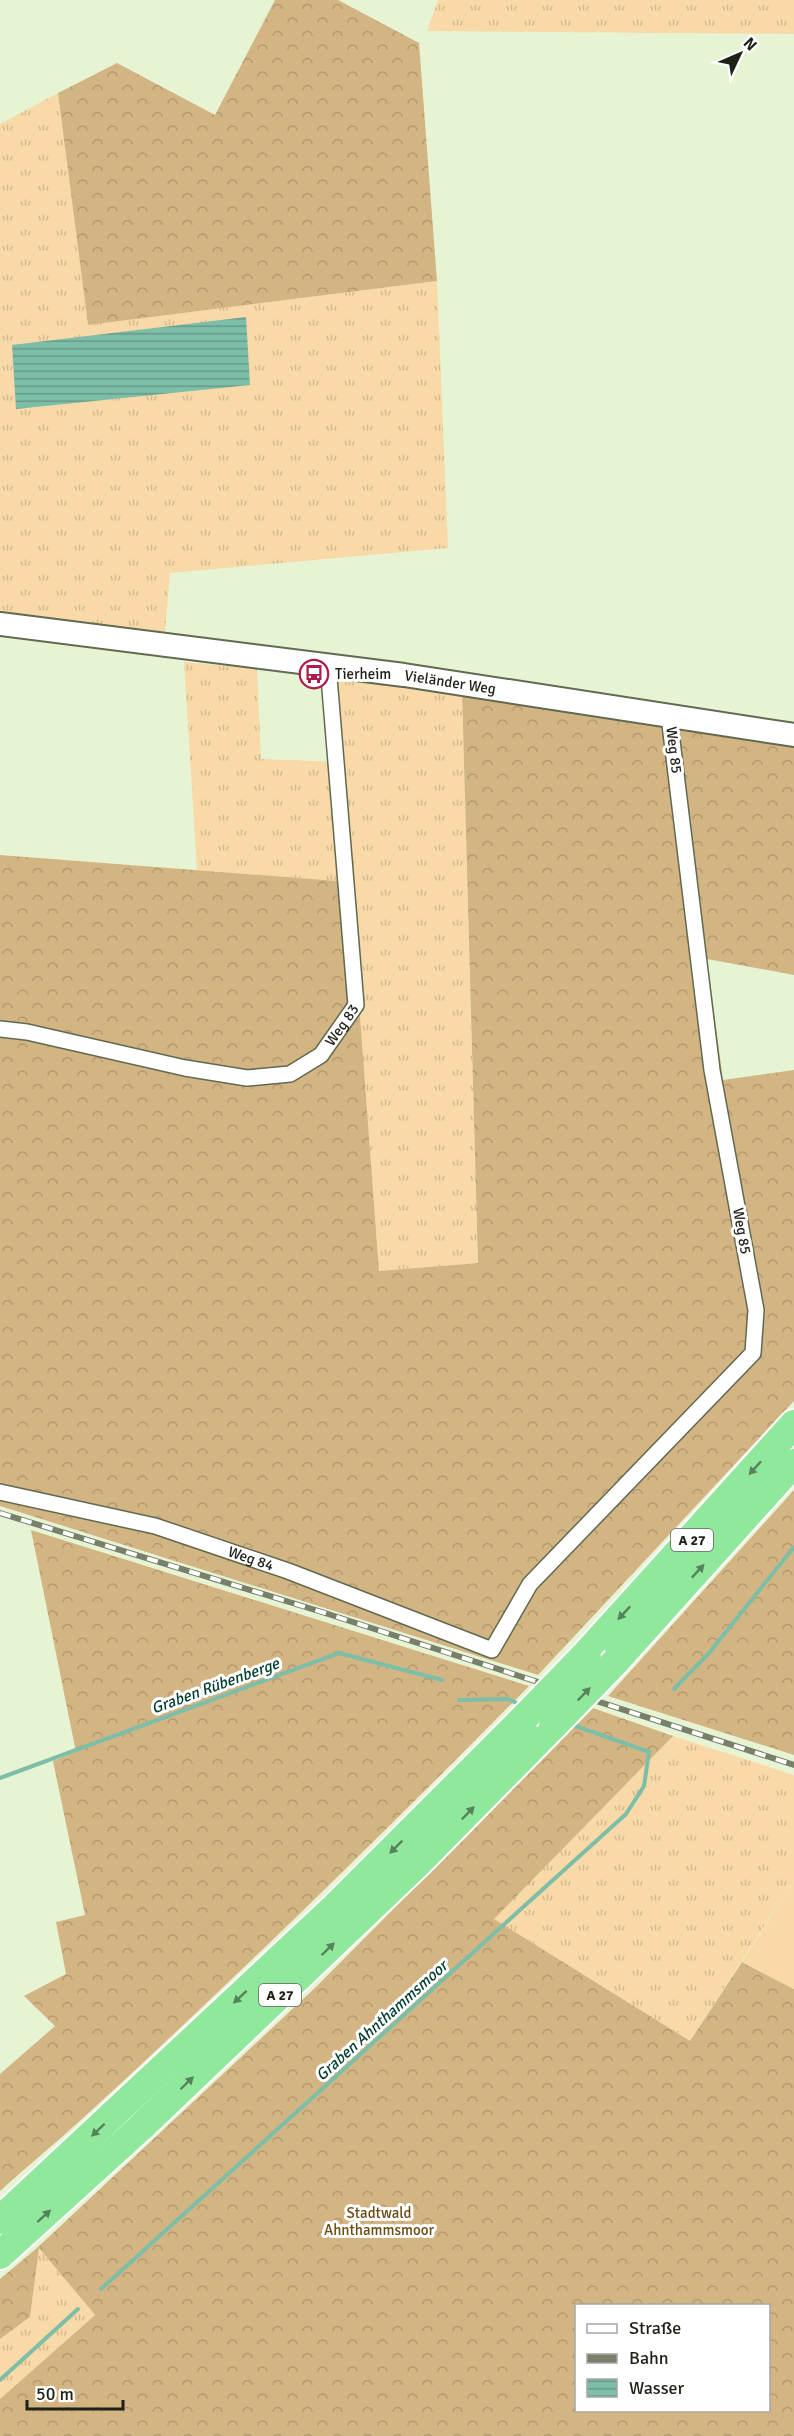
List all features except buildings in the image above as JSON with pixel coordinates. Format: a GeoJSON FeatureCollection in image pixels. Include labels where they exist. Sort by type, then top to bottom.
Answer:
{"type":"FeatureCollection","features":[{"type":"Feature","properties":{"kind":"highway","name":"A 27"},"geometry":{"type":"LineString","coordinates":[[0,2220],[335,1907],[526,1716],[587,1653],[794,1424]]}},
{"type":"Feature","properties":{"kind":"highway","name":"A 27"},"geometry":{"type":"LineString","coordinates":[[0,2254],[140,2128],[419,1863],[616,1661],[794,1463]]}},
{"type":"Feature","properties":{"kind":"street","name":"Vieländer Weg"},"geometry":{"type":"LineString","coordinates":[[0,624],[328,666],[794,735]]}},
{"type":"Feature","properties":{"kind":"street","name":"Weg 83"},"geometry":{"type":"LineString","coordinates":[[0,1029],[27,1032],[185,1068],[248,1078],[290,1074],[321,1054],[356,1005],[328,666]]}},
{"type":"Feature","properties":{"kind":"street","name":"Weg 85"},"geometry":{"type":"LineString","coordinates":[[492,1650],[530,1584],[753,1353],[756,1310],[712,1070],[669,716]]}},
{"type":"Feature","properties":{"kind":"street","name":"Weg 84"},"geometry":{"type":"LineString","coordinates":[[0,1492],[155,1526],[288,1571],[492,1650]]}},
{"type":"Feature","properties":{"kind":"green space"},"geometry":{"type":"Polygon","coordinates":[[[275,0],[338,0],[419,43],[437,281],[88,325],[58,93],[117,63],[215,115],[275,0]]]}},
{"type":"Feature","properties":{"kind":"green space"},"geometry":{"type":"Polygon","coordinates":[[[438,0],[794,0],[794,34],[427,31],[438,0]]]}},
{"type":"Feature","properties":{"kind":"green space"},"geometry":{"type":"Polygon","coordinates":[[[58,93],[88,325],[437,281],[448,548],[170,573],[165,632],[0,612],[0,124],[58,93]]]}},
{"type":"Feature","properties":{"kind":"green space"},"geometry":{"type":"Polygon","coordinates":[[[184,662],[257,669],[261,759],[341,762],[337,680],[462,691],[478,1263],[379,1271],[350,882],[197,870],[184,662]]]}},
{"type":"Feature","properties":{"kind":"green space"},"geometry":{"type":"Polygon","coordinates":[[[462,691],[794,743],[794,975],[707,959],[723,1080],[794,1070],[794,1401],[538,1675],[0,1506],[0,855],[350,882],[379,1271],[478,1263],[462,691]]]}},
{"type":"Feature","properties":{"kind":"green space"},"geometry":{"type":"Polygon","coordinates":[[[794,1490],[794,1755],[608,1696],[794,1490]]]}},
{"type":"Feature","properties":{"kind":"green space"},"geometry":{"type":"Polygon","coordinates":[[[31,1530],[529,1686],[252,1959],[82,2119],[0,2191],[0,2074],[55,2026],[24,1996],[66,1974],[56,1922],[85,1915],[53,1761],[76,1752],[31,1530]]]}},
{"type":"Feature","properties":{"kind":"green space","name":"Stadtwald Ahnthammsmoor"},"geometry":{"type":"Polygon","coordinates":[[[593,1708],[673,1736],[494,1919],[690,2041],[742,1962],[794,1989],[794,2436],[0,2436],[0,2399],[95,2315],[39,2248],[30,2317],[0,2339],[0,2279],[38,2247],[317,1986],[593,1708]]]}},
{"type":"Feature","properties":{"kind":"green space"},"geometry":{"type":"Polygon","coordinates":[[[673,1736],[794,1775],[794,1880],[690,2041],[493,1919],[673,1736]]]}},
{"type":"Feature","properties":{"kind":"green space"},"geometry":{"type":"Polygon","coordinates":[[[794,1880],[794,1989],[742,1962],[794,1880]]]}},
{"type":"Feature","properties":{"kind":"green space"},"geometry":{"type":"Polygon","coordinates":[[[38,2247],[95,2315],[0,2399],[0,2339],[30,2317],[38,2247]]]}},
{"type":"Feature","properties":{"kind":"water"},"geometry":{"type":"Polygon","coordinates":[[[246,317],[250,385],[16,409],[12,345],[246,317]]]}},
{"type":"Feature","properties":{"kind":"waterway","name":"Graben Ahnthammsmoor"},"geometry":{"type":"LineString","coordinates":[[674,1689],[709,1653],[794,1547]]}},
{"type":"Feature","properties":{"kind":"waterway","name":"Graben Rübenberge"},"geometry":{"type":"LineString","coordinates":[[0,1778],[339,1653],[442,1680]]}},
{"type":"Feature","properties":{"kind":"waterway","name":"Graben Rübenberge"},"geometry":{"type":"LineString","coordinates":[[459,1700],[508,1699],[521,1705]]}},
{"type":"Feature","properties":{"kind":"waterway","name":"Graben Ahnthammsmoor"},"geometry":{"type":"LineString","coordinates":[[101,2289],[626,1814],[644,1786],[649,1752],[570,1724]]}},
{"type":"Feature","properties":{"kind":"waterway","name":"Graben Ahnthammsmoor"},"geometry":{"type":"LineString","coordinates":[[0,2380],[78,2309]]}},
{"type":"Feature","properties":{"kind":"railway"},"geometry":{"type":"LineString","coordinates":[[0,1513],[325,1613],[794,1765]]}},
{"type":"Feature","properties":{"kind":"place","name":"Tierheim"},"geometry":{"type":"Point","coordinates":[314,674]}}]}
